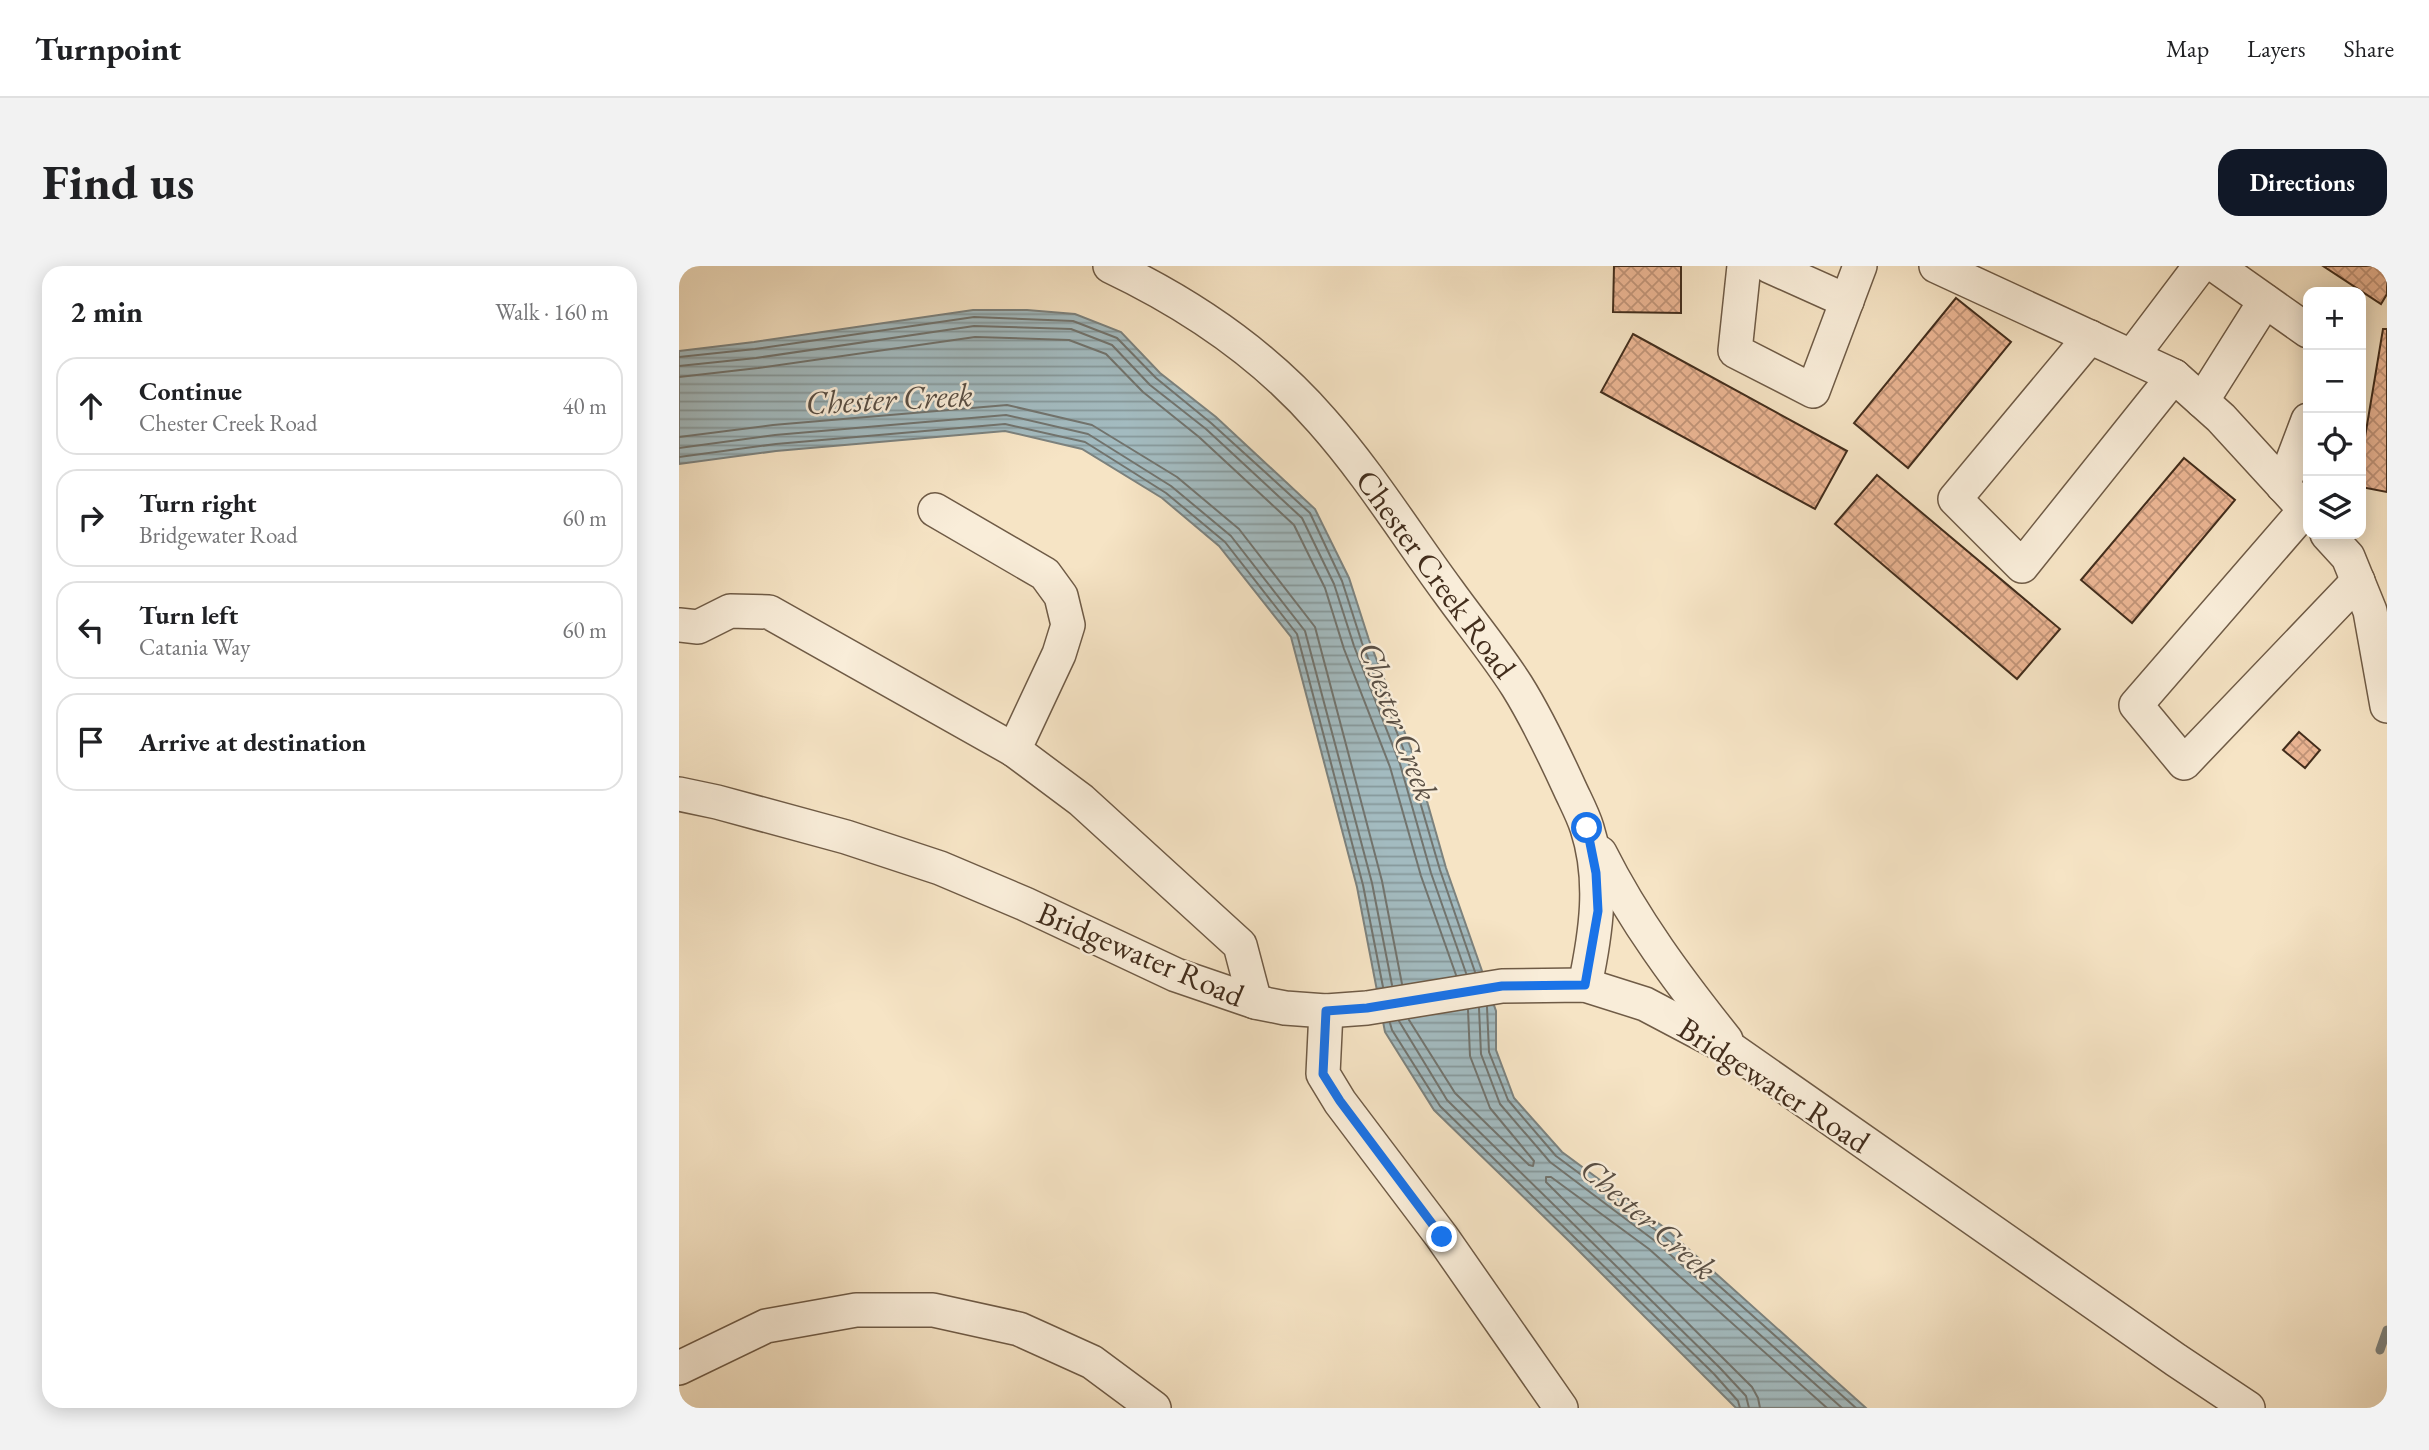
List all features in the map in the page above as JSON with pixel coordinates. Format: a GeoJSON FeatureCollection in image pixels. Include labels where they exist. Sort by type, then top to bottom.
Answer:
{"type":"FeatureCollection","features":[{"type":"Feature","properties":{"kind":"street","name":"Chester Creek Road"},"geometry":{"type":"LineString","coordinates":[[1110,266],[1187,307],[1233,336],[1281,378],[1322,421],[1369,478],[1517,685],[1556,757],[1587,828],[1596,873],[1598,911],[1585,985]]}},
{"type":"Feature","properties":{"kind":"street"},"geometry":{"type":"LineString","coordinates":[[1744,266],[1735,351],[1813,391],[1860,266]]}},
{"type":"Feature","properties":{"kind":"street"},"geometry":{"type":"LineString","coordinates":[[1769,266],[1847,301]]}},
{"type":"Feature","properties":{"kind":"street"},"geometry":{"type":"LineString","coordinates":[[1936,266],[1982,276],[2090,337],[2174,376],[2221,418],[2303,508]]}},
{"type":"Feature","properties":{"kind":"street"},"geometry":{"type":"LineString","coordinates":[[2132,356],[2200,266]]}},
{"type":"Feature","properties":{"kind":"street"},"geometry":{"type":"LineString","coordinates":[[2215,266],[2303,328]]}},
{"type":"Feature","properties":{"kind":"street"},"geometry":{"type":"LineString","coordinates":[[2202,401],[2265,301]]}},
{"type":"Feature","properties":{"kind":"street"},"geometry":{"type":"LineString","coordinates":[[2090,337],[1955,499],[2022,566],[2174,376]]}},
{"type":"Feature","properties":{"kind":"street"},"geometry":{"type":"LineString","coordinates":[[935,510],[1045,575],[1061,596],[1068,625],[1059,654],[1014,750]]}},
{"type":"Feature","properties":{"kind":"street"},"geometry":{"type":"LineString","coordinates":[[2303,514],[2136,705],[2184,763],[2358,581]]}},
{"type":"Feature","properties":{"kind":"street"},"geometry":{"type":"LineString","coordinates":[[2332,539],[2348,557],[2370,611],[2387,706]]}},
{"type":"Feature","properties":{"kind":"street"},"geometry":{"type":"LineString","coordinates":[[685,630],[730,611],[769,612],[1014,750],[1081,800],[1240,945],[1255,1002]]}},
{"type":"Feature","properties":{"kind":"street","name":"Bridgewater Road"},"geometry":{"type":"LineString","coordinates":[[679,794],[846,837],[940,868],[1025,904],[1176,975],[1255,1002],[1326,1011],[1367,1008],[1502,986],[1585,985],[1645,1004],[1734,1051],[2248,1408]]}},
{"type":"Feature","properties":{"kind":"street"},"geometry":{"type":"LineString","coordinates":[[1587,828],[1628,905],[1662,957],[1734,1051]]}},
{"type":"Feature","properties":{"kind":"street"},"geometry":{"type":"LineString","coordinates":[[1326,1011],[1323,1074],[1340,1101],[1442,1237],[1561,1408]]}},
{"type":"Feature","properties":{"kind":"street"},"geometry":{"type":"LineString","coordinates":[[679,1368],[766,1326],[856,1310],[933,1310],[1019,1329],[1092,1362],[1154,1408]]}},
{"type":"Feature","properties":{"kind":"water","name":"Chester Creek"},"geometry":{"type":"Polygon","coordinates":[[[973,310],[1027,310],[1075,314],[1121,332],[1160,373],[1216,417],[1315,509],[1349,578],[1369,640],[1415,759],[1446,868],[1496,1011],[1496,1050],[1514,1098],[1562,1152],[1665,1228],[1866,1408],[1736,1408],[1434,1110],[1385,1032],[1357,887],[1291,637],[1219,546],[1162,498],[1082,449],[1005,431],[776,451],[679,464],[679,351],[973,310]]]}},
{"type":"Feature","properties":{"kind":"building"},"geometry":{"type":"Polygon","coordinates":[[[1614,266],[1681,266],[1681,313],[1613,312],[1614,266]]]}},
{"type":"Feature","properties":{"kind":"building"},"geometry":{"type":"Polygon","coordinates":[[[2323,266],[2387,266],[2387,294],[2381,304],[2366,294],[2366,287],[2355,287],[2323,266]]]}},
{"type":"Feature","properties":{"kind":"building"},"geometry":{"type":"Polygon","coordinates":[[[1956,298],[2011,342],[1908,468],[1854,423],[1956,298]]]}},
{"type":"Feature","properties":{"kind":"building"},"geometry":{"type":"Polygon","coordinates":[[[2383,329],[2387,329],[2387,492],[2366,488],[2366,431],[2383,329]]]}},
{"type":"Feature","properties":{"kind":"building"},"geometry":{"type":"Polygon","coordinates":[[[1633,334],[1847,451],[1815,509],[1601,392],[1633,334]]]}},
{"type":"Feature","properties":{"kind":"building"},"geometry":{"type":"Polygon","coordinates":[[[2184,458],[2235,500],[2132,623],[2081,580],[2184,458]]]}},
{"type":"Feature","properties":{"kind":"building"},"geometry":{"type":"Polygon","coordinates":[[[1877,475],[2060,629],[2017,679],[1835,524],[1877,475]]]}},
{"type":"Feature","properties":{"kind":"building"},"geometry":{"type":"Polygon","coordinates":[[[2299,732],[2320,750],[2305,768],[2283,750],[2299,732]]]}},
{"type":"Feature","properties":{"kind":"waterway"},"geometry":{"type":"LineString","coordinates":[[2380,1350],[2387,1330]]}},
{"type":"Feature","properties":{"kind":"route"},"geometry":{"type":"LineString","coordinates":[[1442,1237],[1340,1101],[1323,1074],[1326,1011],[1367,1008],[1502,986],[1585,985],[1598,911],[1596,873],[1587,828]]}}]}
